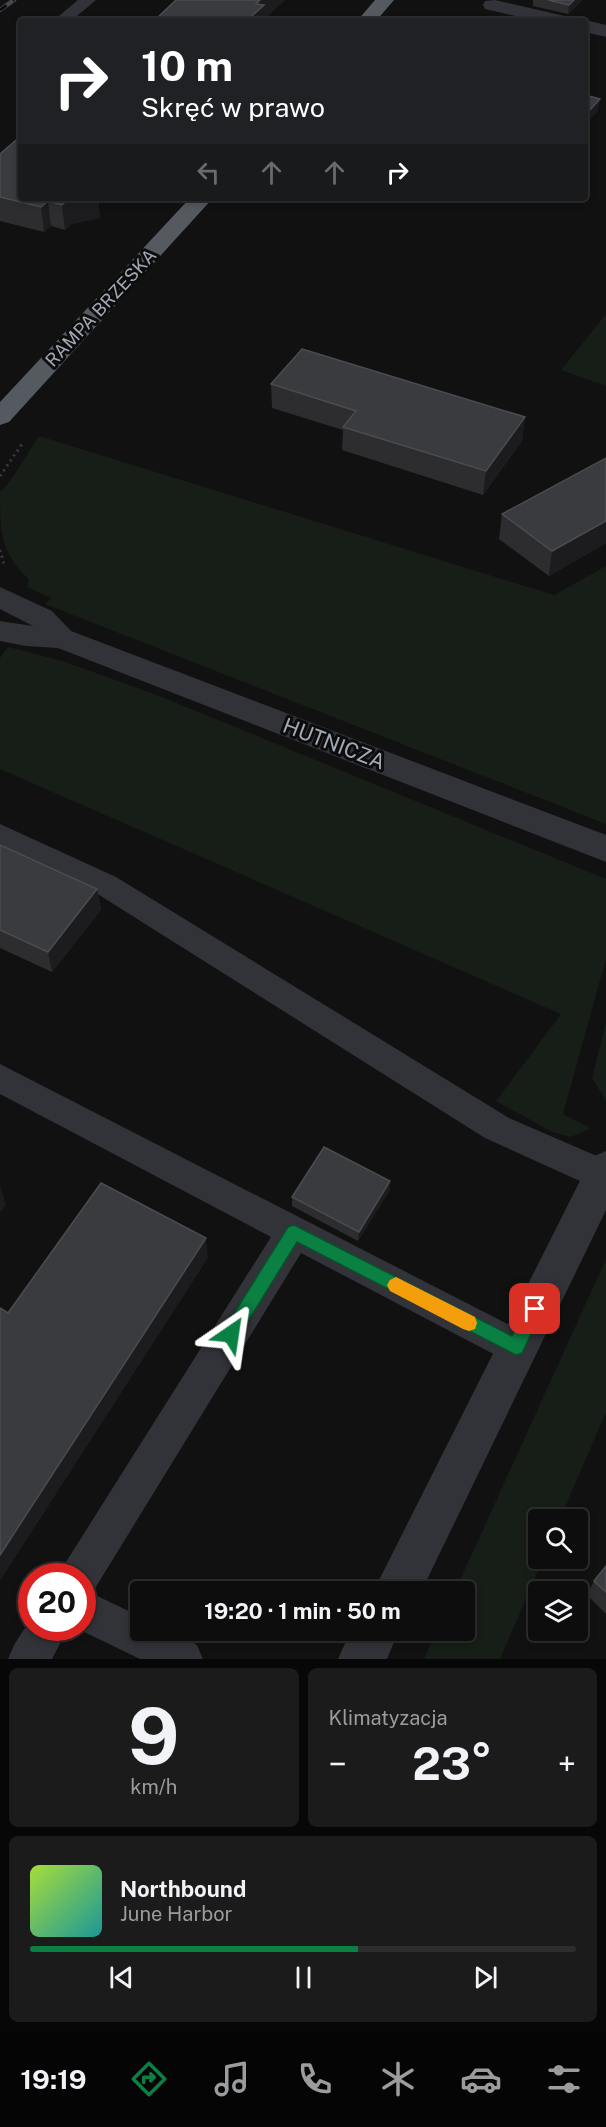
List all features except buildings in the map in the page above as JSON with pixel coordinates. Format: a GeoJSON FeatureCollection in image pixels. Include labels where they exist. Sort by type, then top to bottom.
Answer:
{"type":"FeatureCollection","features":[{"type":"Feature","properties":{"kind":"highway"},"geometry":{"type":"LineString","coordinates":[[369,18],[385,0]]}},
{"type":"Feature","properties":{"kind":"highway","name":"RAMPA BRZESKA"},"geometry":{"type":"LineString","coordinates":[[0,417],[199,201]]}},
{"type":"Feature","properties":{"kind":"street"},"geometry":{"type":"LineString","coordinates":[[492,5],[549,18]]}},
{"type":"Feature","properties":{"kind":"street"},"geometry":{"type":"LineString","coordinates":[[588,27],[606,31]]}},
{"type":"Feature","properties":{"kind":"street","name":"HUTNICZA"},"geometry":{"type":"LineString","coordinates":[[0,597],[42,618],[61,638]]}},
{"type":"Feature","properties":{"kind":"street","name":"HUTNICZA"},"geometry":{"type":"LineString","coordinates":[[0,631],[26,636],[61,638],[606,849]]}},
{"type":"Feature","properties":{"kind":"street"},"geometry":{"type":"LineString","coordinates":[[401,1581],[604,1172]]}},
{"type":"Feature","properties":{"kind":"street"},"geometry":{"type":"LineString","coordinates":[[362,1659],[371,1641]]}},
{"type":"Feature","properties":{"kind":"lane"},"geometry":{"type":"LineString","coordinates":[[65,18],[88,0]]}},
{"type":"Feature","properties":{"kind":"lane"},"geometry":{"type":"LineString","coordinates":[[0,835],[106,885],[497,1128],[604,1172]]}},
{"type":"Feature","properties":{"kind":"lane"},"geometry":{"type":"LineString","coordinates":[[0,1078],[516,1347]]}},
{"type":"Feature","properties":{"kind":"lane"},"geometry":{"type":"LineString","coordinates":[[88,1563],[294,1232]]}},
{"type":"Feature","properties":{"kind":"lane"},"geometry":{"type":"LineString","coordinates":[[96,1616],[183,1659]]}},
{"type":"Feature","properties":{"kind":"lane"},"geometry":{"type":"LineString","coordinates":[[28,1659],[40,1641]]}},
{"type":"Feature","properties":{"kind":"shaded area"},"geometry":{"type":"Polygon","coordinates":[[[606,314],[606,386],[561,370],[606,314]]]}},
{"type":"Feature","properties":{"kind":"shaded area"},"geometry":{"type":"Polygon","coordinates":[[[39,436],[554,595],[606,566],[606,824],[45,604],[51,598],[27,587],[29,579],[12,560],[4,540],[0,518],[0,492],[15,474],[39,436]]]}},
{"type":"Feature","properties":{"kind":"shaded area"},"geometry":{"type":"Polygon","coordinates":[[[8,647],[63,661],[162,697],[606,879],[606,959],[563,1114],[591,1128],[571,1137],[552,1132],[496,1101],[561,1014],[0,769],[0,658],[8,647]]]}},
{"type":"Feature","properties":{"kind":"shaded area"},"geometry":{"type":"Polygon","coordinates":[[[606,1023],[606,1101],[592,1078],[606,1023]]]}},
{"type":"Feature","properties":{"kind":"shaded area"},"geometry":{"type":"Polygon","coordinates":[[[606,1259],[606,1412],[564,1509],[528,1509],[528,1569],[539,1569],[534,1581],[528,1581],[528,1594],[500,1659],[424,1659],[432,1641],[475,1641],[475,1581],[460,1581],[606,1259]]]}},
{"type":"Feature","properties":{"kind":"railway"},"geometry":{"type":"LineString","coordinates":[[0,10],[14,0]]}},
{"type":"Feature","properties":{"kind":"slow traffic"},"geometry":{"type":"LineString","coordinates":[[396,1285],[469,1323]]}},
{"type":"Feature","properties":{"kind":"route"},"geometry":{"type":"LineString","coordinates":[[231,1334],[294,1232],[516,1347],[535,1309]]}}]}
